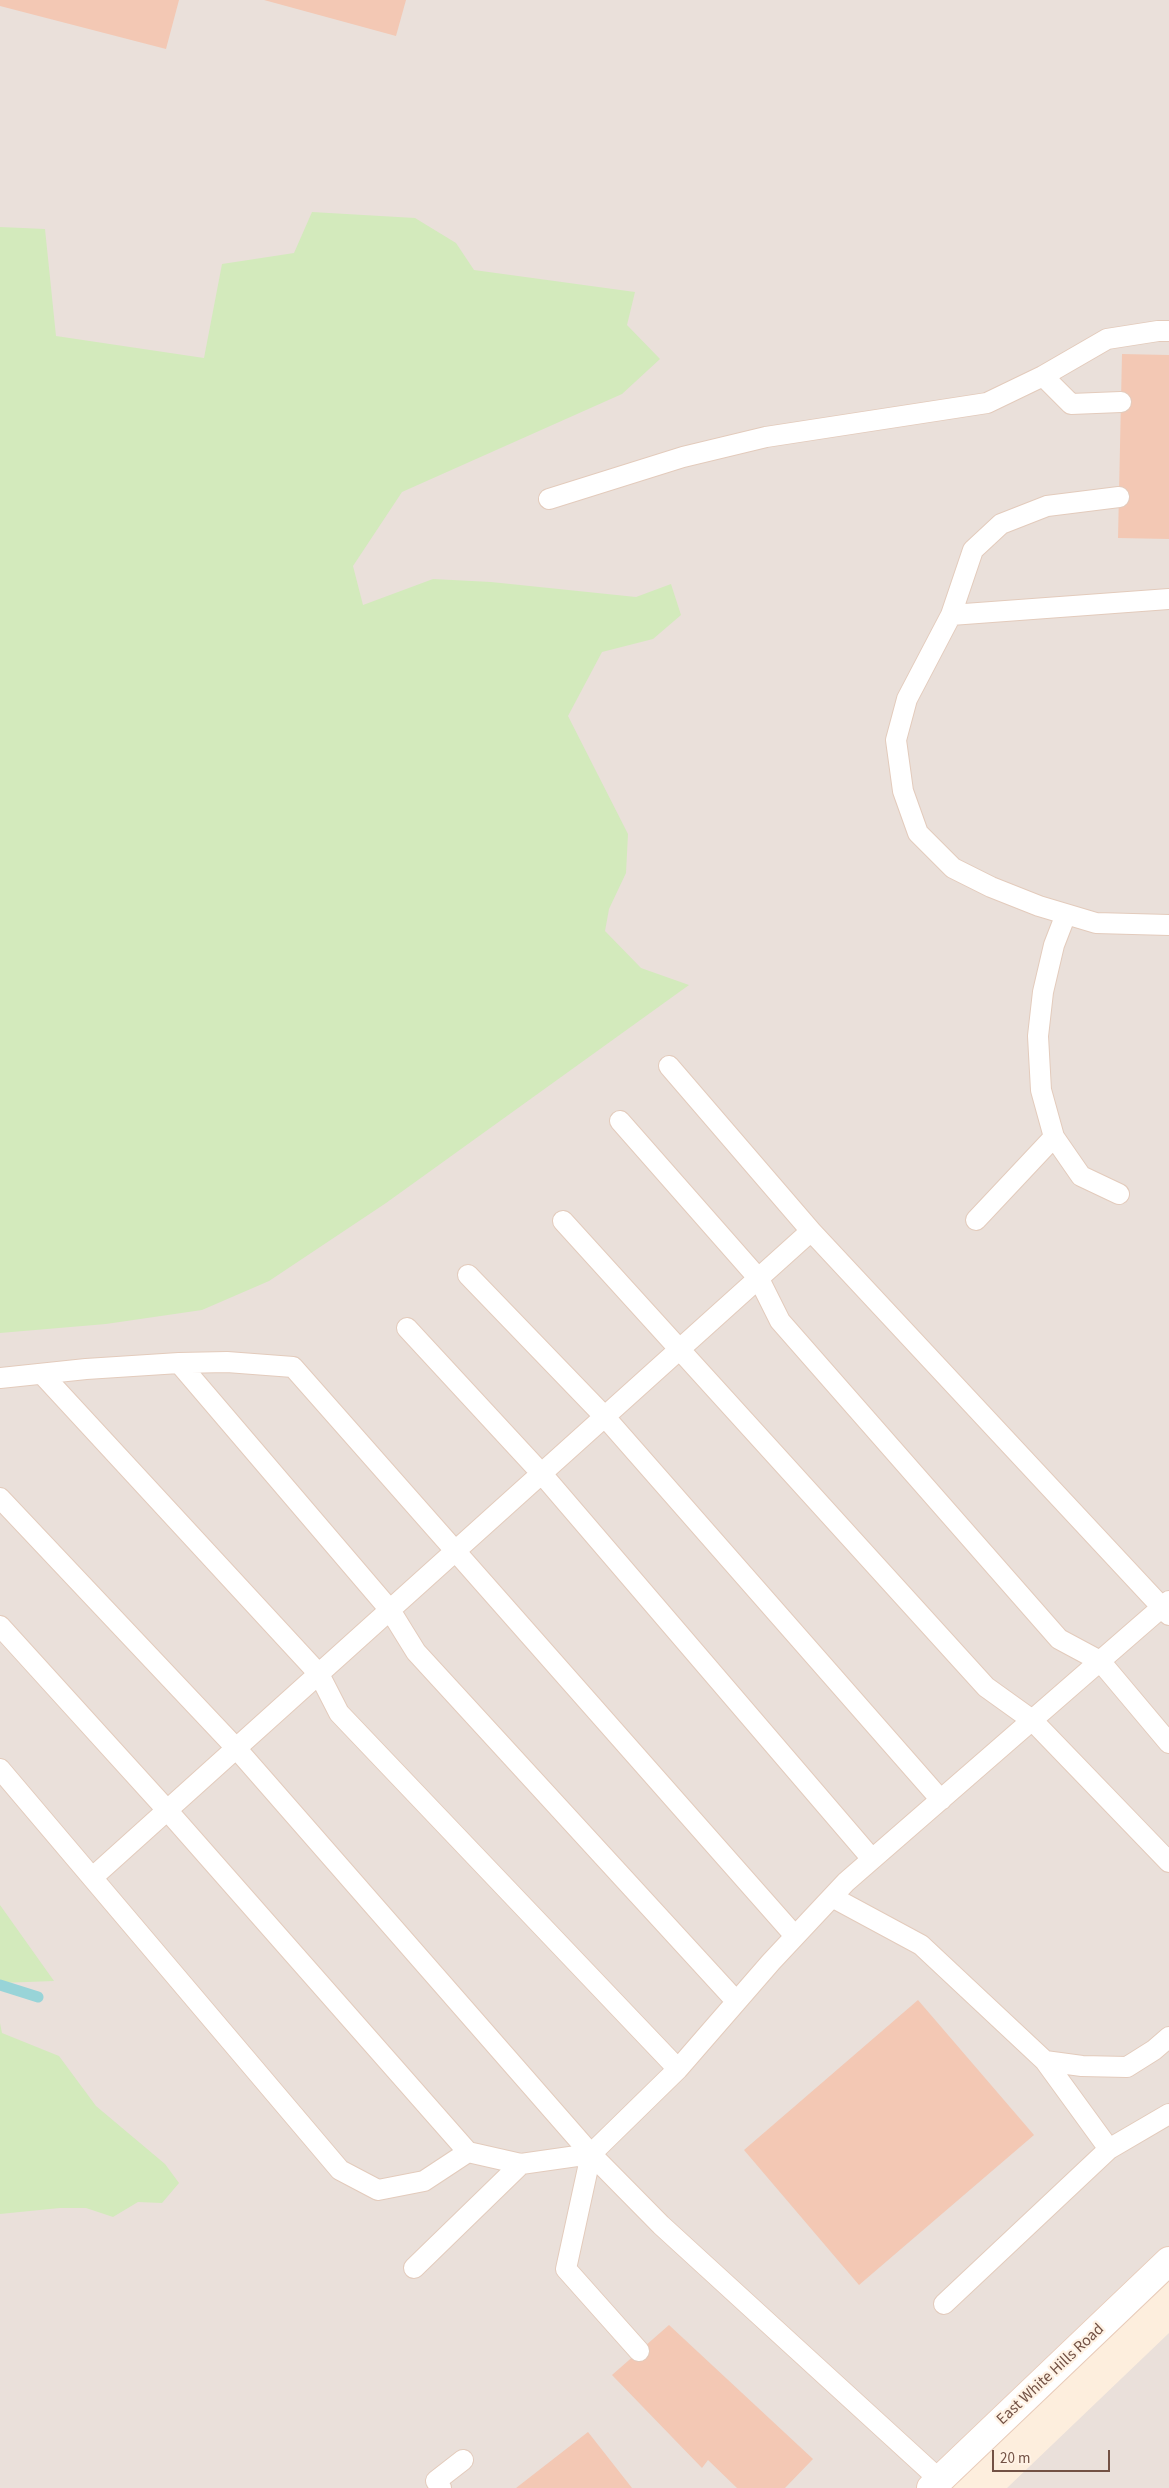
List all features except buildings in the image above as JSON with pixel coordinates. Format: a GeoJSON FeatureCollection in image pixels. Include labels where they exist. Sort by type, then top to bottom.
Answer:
{"type":"FeatureCollection","features":[{"type":"Feature","properties":{"kind":"main road","name":"East White Hills Road"},"geometry":{"type":"LineString","coordinates":[[936,2484],[1169,2261]]}},
{"type":"Feature","properties":{"kind":"lane"},"geometry":{"type":"LineString","coordinates":[[549,498],[683,457],[766,437],[987,403],[1043,376],[1107,339],[1169,331]]}},
{"type":"Feature","properties":{"kind":"lane"},"geometry":{"type":"LineString","coordinates":[[1043,376],[1071,404],[1121,402]]}},
{"type":"Feature","properties":{"kind":"lane"},"geometry":{"type":"LineString","coordinates":[[1119,497],[1047,506],[1001,524],[973,550],[951,615],[907,699],[896,740],[904,791],[918,833],[953,868],[991,887],[1096,923],[1169,925]]}},
{"type":"Feature","properties":{"kind":"lane"},"geometry":{"type":"LineString","coordinates":[[951,615],[1169,598]]}},
{"type":"Feature","properties":{"kind":"lane"},"geometry":{"type":"LineString","coordinates":[[1066,914],[1054,945],[1043,992],[1038,1036],[1041,1090],[1054,1137],[1081,1176],[1119,1194]]}},
{"type":"Feature","properties":{"kind":"lane"},"geometry":{"type":"LineString","coordinates":[[640,2351],[566,2269],[592,2154],[678,2069],[795,1936],[872,1859],[1100,1661],[1167,1608],[811,1232],[669,1066]]}},
{"type":"Feature","properties":{"kind":"lane"},"geometry":{"type":"LineString","coordinates":[[620,1121],[759,1278],[780,1321],[1060,1639],[1100,1661],[1169,1742]]}},
{"type":"Feature","properties":{"kind":"lane"},"geometry":{"type":"LineString","coordinates":[[976,1220],[1054,1137]]}},
{"type":"Feature","properties":{"kind":"lane"},"geometry":{"type":"LineString","coordinates":[[563,1221],[678,1351],[986,1688],[1032,1720],[1169,1862]]}},
{"type":"Feature","properties":{"kind":"lane"},"geometry":{"type":"LineString","coordinates":[[93,1877],[811,1232]]}},
{"type":"Feature","properties":{"kind":"lane"},"geometry":{"type":"LineString","coordinates":[[468,1275],[605,1417],[941,1800]]}},
{"type":"Feature","properties":{"kind":"lane"},"geometry":{"type":"LineString","coordinates":[[407,1328],[542,1474],[872,1859]]}},
{"type":"Feature","properties":{"kind":"lane"},"geometry":{"type":"LineString","coordinates":[[0,1378],[179,1363],[227,1362],[293,1367],[795,1936]]}},
{"type":"Feature","properties":{"kind":"lane"},"geometry":{"type":"LineString","coordinates":[[179,1363],[390,1610],[416,1652],[736,2001]]}},
{"type":"Feature","properties":{"kind":"lane"},"geometry":{"type":"LineString","coordinates":[[42,1374],[318,1674],[339,1713],[678,2069]]}},
{"type":"Feature","properties":{"kind":"lane"},"geometry":{"type":"LineString","coordinates":[[0,1498],[236,1748],[592,2154],[661,2225],[936,2484]]}},
{"type":"Feature","properties":{"kind":"lane"},"geometry":{"type":"LineString","coordinates":[[0,1626],[168,1810],[468,2152],[521,2164],[592,2154]]}},
{"type":"Feature","properties":{"kind":"lane"},"geometry":{"type":"LineString","coordinates":[[0,1769],[340,2170],[378,2190],[424,2181],[468,2152]]}},
{"type":"Feature","properties":{"kind":"lane"},"geometry":{"type":"LineString","coordinates":[[832,1897],[921,1944],[1045,2061],[1109,2149]]}},
{"type":"Feature","properties":{"kind":"lane"},"geometry":{"type":"LineString","coordinates":[[1045,2061],[1082,2066],[1127,2067],[1154,2050],[1169,2037]]}},
{"type":"Feature","properties":{"kind":"lane"},"geometry":{"type":"LineString","coordinates":[[944,2304],[1109,2149],[1169,2114]]}},
{"type":"Feature","properties":{"kind":"lane"},"geometry":{"type":"LineString","coordinates":[[414,2268],[521,2164]]}},
{"type":"Feature","properties":{"kind":"lane"},"geometry":{"type":"LineString","coordinates":[[441,2488],[436,2481],[463,2460]]}},
{"type":"Feature","properties":{"kind":"shaded area"},"geometry":{"type":"Polygon","coordinates":[[[0,0],[1169,0],[1169,2261],[931,2488],[0,2488],[0,0]]]}},
{"type":"Feature","properties":{"kind":"shaded area"},"geometry":{"type":"Polygon","coordinates":[[[1169,2333],[1169,2488],[1007,2488],[1169,2333]]]}},
{"type":"Feature","properties":{"kind":"green space"},"geometry":{"type":"Polygon","coordinates":[[[312,212],[415,218],[456,243],[474,270],[635,292],[627,325],[660,359],[622,394],[402,492],[353,566],[363,605],[433,579],[491,582],[636,597],[671,584],[681,615],[653,639],[602,652],[568,716],[628,834],[626,873],[609,909],[605,931],[641,968],[689,985],[386,1203],[269,1281],[202,1310],[106,1324],[0,1333],[0,227],[45,229],[56,336],[204,358],[222,264],[294,253],[312,212]]]}},
{"type":"Feature","properties":{"kind":"green space"},"geometry":{"type":"Polygon","coordinates":[[[0,1905],[54,1981],[0,1983],[0,1905]]]}},
{"type":"Feature","properties":{"kind":"green space"},"geometry":{"type":"Polygon","coordinates":[[[0,2023],[2,2033],[59,2056],[96,2106],[165,2164],[179,2183],[162,2203],[138,2202],[113,2217],[86,2208],[60,2208],[0,2214],[0,2023]]]}},
{"type":"Feature","properties":{"kind":"waterway"},"geometry":{"type":"LineString","coordinates":[[0,1985],[38,1997]]}}]}
